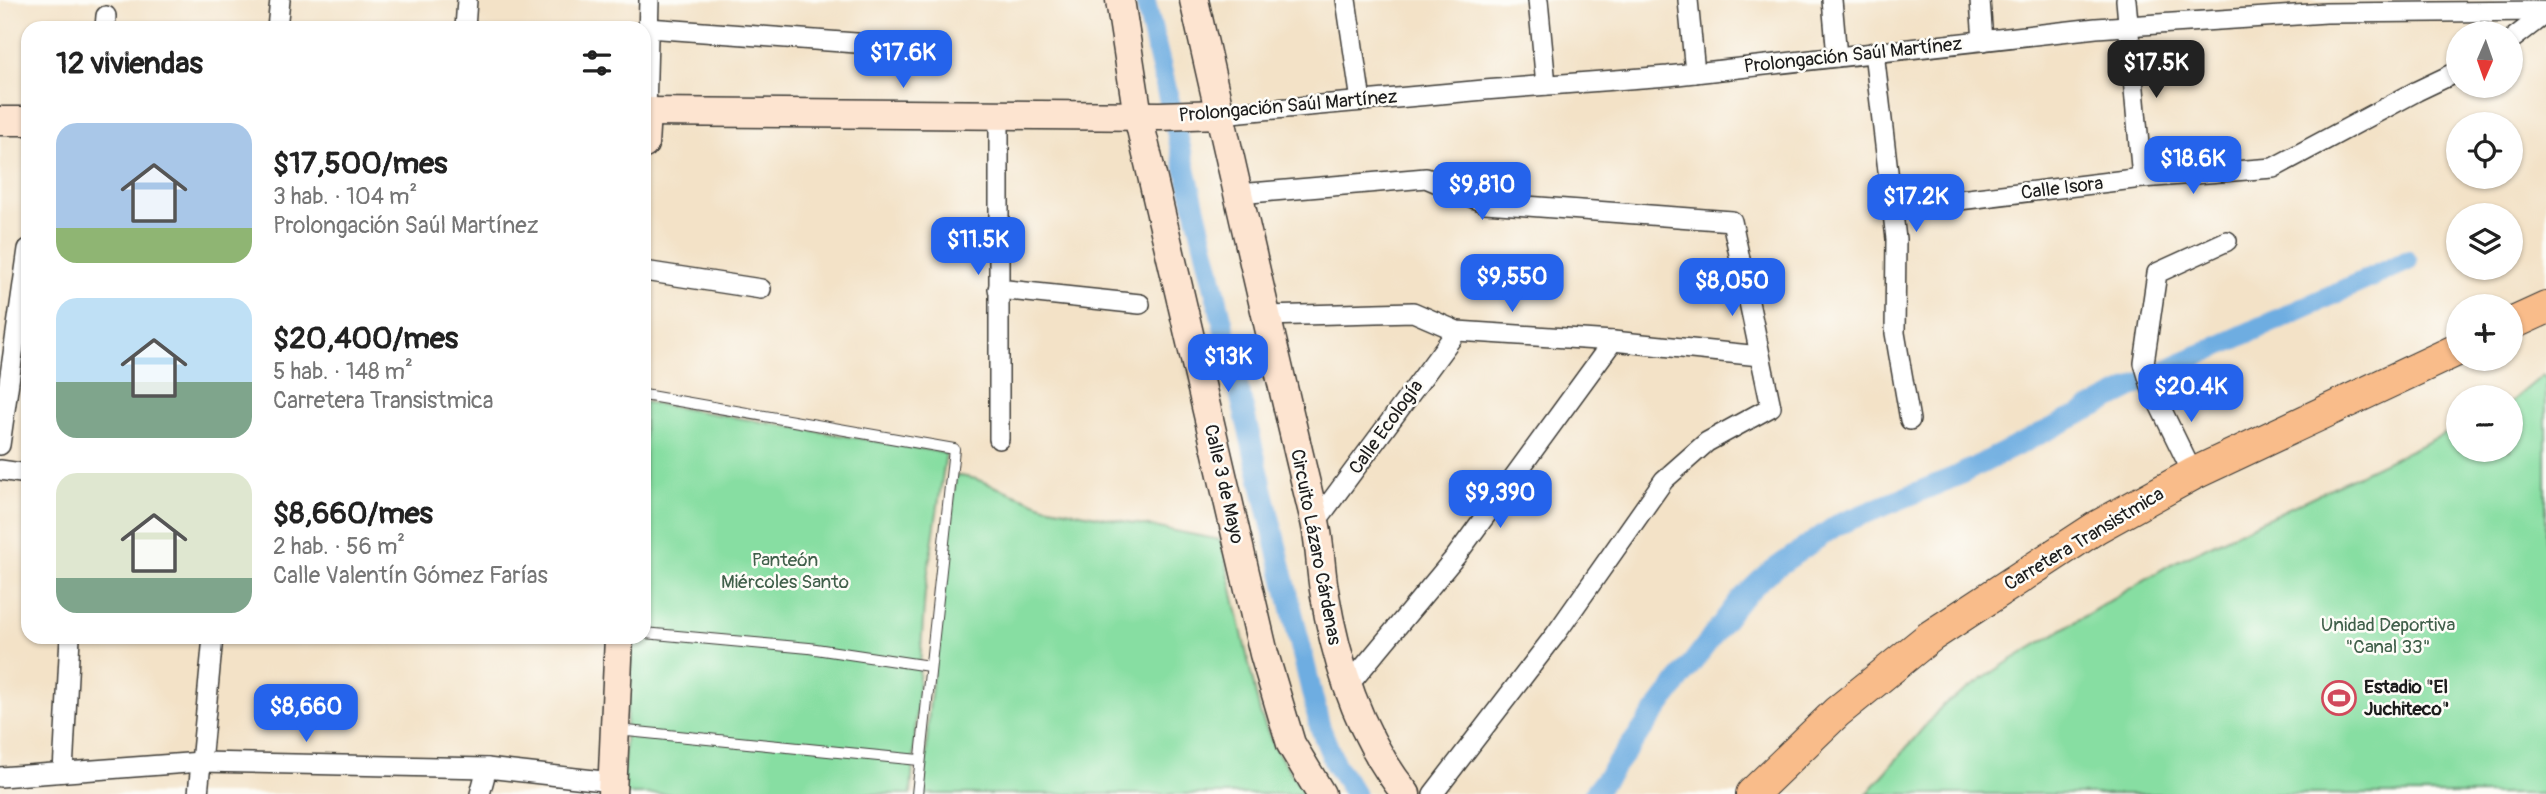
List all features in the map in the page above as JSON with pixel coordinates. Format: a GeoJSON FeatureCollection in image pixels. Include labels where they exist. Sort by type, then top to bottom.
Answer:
{"type":"FeatureCollection","features":[{"type":"Feature","properties":{"kind":"main road"},"geometry":{"type":"LineString","coordinates":[[2523,319],[2546,308]]}},
{"type":"Feature","properties":{"kind":"main road","name":"Carretera Transistmica"},"geometry":{"type":"LineString","coordinates":[[1752,794],[1837,712],[1931,636],[2097,527],[2193,474],[2446,355]]}},
{"type":"Feature","properties":{"kind":"street"},"geometry":{"type":"LineString","coordinates":[[278,21],[280,0]]}},
{"type":"Feature","properties":{"kind":"street"},"geometry":{"type":"LineString","coordinates":[[466,21],[467,0]]}},
{"type":"Feature","properties":{"kind":"street"},"geometry":{"type":"LineString","coordinates":[[648,21],[649,0]]}},
{"type":"Feature","properties":{"kind":"street","name":"Calle 3 de Mayo"},"geometry":{"type":"LineString","coordinates":[[1120,0],[1149,116],[1264,654],[1291,744],[1321,794]]}},
{"type":"Feature","properties":{"kind":"street","name":"Circuito Lázaro Cárdenas"},"geometry":{"type":"LineString","coordinates":[[1194,0],[1315,523],[1332,635],[1347,687],[1371,741],[1406,794]]}},
{"type":"Feature","properties":{"kind":"street"},"geometry":{"type":"LineString","coordinates":[[1346,0],[1361,101]]}},
{"type":"Feature","properties":{"kind":"street"},"geometry":{"type":"LineString","coordinates":[[1538,0],[1546,85]]}},
{"type":"Feature","properties":{"kind":"street"},"geometry":{"type":"LineString","coordinates":[[1688,0],[1695,73]]}},
{"type":"Feature","properties":{"kind":"street"},"geometry":{"type":"LineString","coordinates":[[1832,0],[1836,57]]}},
{"type":"Feature","properties":{"kind":"street"},"geometry":{"type":"LineString","coordinates":[[1980,0],[1983,41]]}},
{"type":"Feature","properties":{"kind":"street"},"geometry":{"type":"LineString","coordinates":[[2126,0],[2142,178]]}},
{"type":"Feature","properties":{"kind":"street"},"geometry":{"type":"LineString","coordinates":[[2524,30],[2546,12]]}},
{"type":"Feature","properties":{"kind":"street","name":"Prolongación Saúl Martínez"},"geometry":{"type":"LineString","coordinates":[[651,112],[1189,116],[1695,73],[2129,26],[2326,13],[2546,12]]}},
{"type":"Feature","properties":{"kind":"street"},"geometry":{"type":"LineString","coordinates":[[651,28],[856,43]]}},
{"type":"Feature","properties":{"kind":"street"},"geometry":{"type":"LineString","coordinates":[[1874,52],[1896,239],[1895,333],[1910,421]]}},
{"type":"Feature","properties":{"kind":"street","name":"Calle Isora"},"geometry":{"type":"LineString","coordinates":[[1893,208],[2142,178],[2273,168],[2446,77]]}},
{"type":"Feature","properties":{"kind":"street"},"geometry":{"type":"LineString","coordinates":[[999,115],[999,439]]}},
{"type":"Feature","properties":{"kind":"street"},"geometry":{"type":"LineString","coordinates":[[0,121],[21,121]]}},
{"type":"Feature","properties":{"kind":"street"},"geometry":{"type":"LineString","coordinates":[[1238,194],[1426,178],[1485,202],[1731,221],[1771,407],[1707,442],[1664,480],[1555,635],[1433,794]]}},
{"type":"Feature","properties":{"kind":"street"},"geometry":{"type":"LineString","coordinates":[[2193,474],[2152,390],[2144,363],[2157,273],[2227,241]]}},
{"type":"Feature","properties":{"kind":"street"},"geometry":{"type":"LineString","coordinates":[[651,272],[761,289]]}},
{"type":"Feature","properties":{"kind":"street"},"geometry":{"type":"LineString","coordinates":[[998,289],[1140,304]]}},
{"type":"Feature","properties":{"kind":"street"},"geometry":{"type":"LineString","coordinates":[[0,445],[21,297]]}},
{"type":"Feature","properties":{"kind":"street"},"geometry":{"type":"LineString","coordinates":[[1265,316],[1413,312],[1457,331],[1613,341],[1760,356]]}},
{"type":"Feature","properties":{"kind":"street","name":"Calle Ecología"},"geometry":{"type":"LineString","coordinates":[[1315,523],[1457,331]]}},
{"type":"Feature","properties":{"kind":"street"},"geometry":{"type":"LineString","coordinates":[[1347,687],[1456,556],[1613,341]]}},
{"type":"Feature","properties":{"kind":"street"},"geometry":{"type":"LineString","coordinates":[[0,470],[21,473]]}},
{"type":"Feature","properties":{"kind":"street"},"geometry":{"type":"LineString","coordinates":[[63,772],[70,644]]}},
{"type":"Feature","properties":{"kind":"street"},"geometry":{"type":"LineString","coordinates":[[198,794],[213,644]]}},
{"type":"Feature","properties":{"kind":"street"},"geometry":{"type":"LineString","coordinates":[[0,777],[201,762],[487,768],[612,788],[619,644]]}},
{"type":"Feature","properties":{"kind":"street"},"geometry":{"type":"LineString","coordinates":[[480,794],[487,768]]}},
{"type":"Feature","properties":{"kind":"lane"},"geometry":{"type":"LineString","coordinates":[[651,396],[954,449],[917,794]]}},
{"type":"Feature","properties":{"kind":"lane"},"geometry":{"type":"LineString","coordinates":[[651,634],[809,648],[929,666]]}},
{"type":"Feature","properties":{"kind":"lane"},"geometry":{"type":"LineString","coordinates":[[615,730],[919,760]]}},
{"type":"Feature","properties":{"kind":"green space","name":"Unidad Deportiva \"Canal 33\""},"geometry":{"type":"Polygon","coordinates":[[[2543,375],[2546,378],[2546,794],[1867,794],[1941,707],[2008,662],[2171,564],[2446,433],[2446,462],[2523,462],[2523,392],[2543,375]]]}},
{"type":"Feature","properties":{"kind":"green space","name":"Panteón Miércoles Santo"},"geometry":{"type":"Polygon","coordinates":[[[651,403],[946,453],[925,592],[911,794],[622,794],[631,644],[651,644],[651,403]]]}},
{"type":"Feature","properties":{"kind":"green space"},"geometry":{"type":"Polygon","coordinates":[[[956,475],[976,479],[1045,506],[1221,540],[1260,713],[1274,747],[1305,794],[924,794],[929,710],[956,475]]]}},
{"type":"Feature","properties":{"kind":"waterway"},"geometry":{"type":"LineString","coordinates":[[1145,0],[1320,727],[1335,764],[1355,794]]}},
{"type":"Feature","properties":{"kind":"waterway"},"geometry":{"type":"LineString","coordinates":[[1594,794],[1738,602],[1767,574],[1837,525],[1957,476],[2179,364],[2407,261]]}},
{"type":"Feature","properties":{"kind":"place","name":"Estadio \"El Juchiteco\""},"geometry":{"type":"Point","coordinates":[2339,698]}}]}
